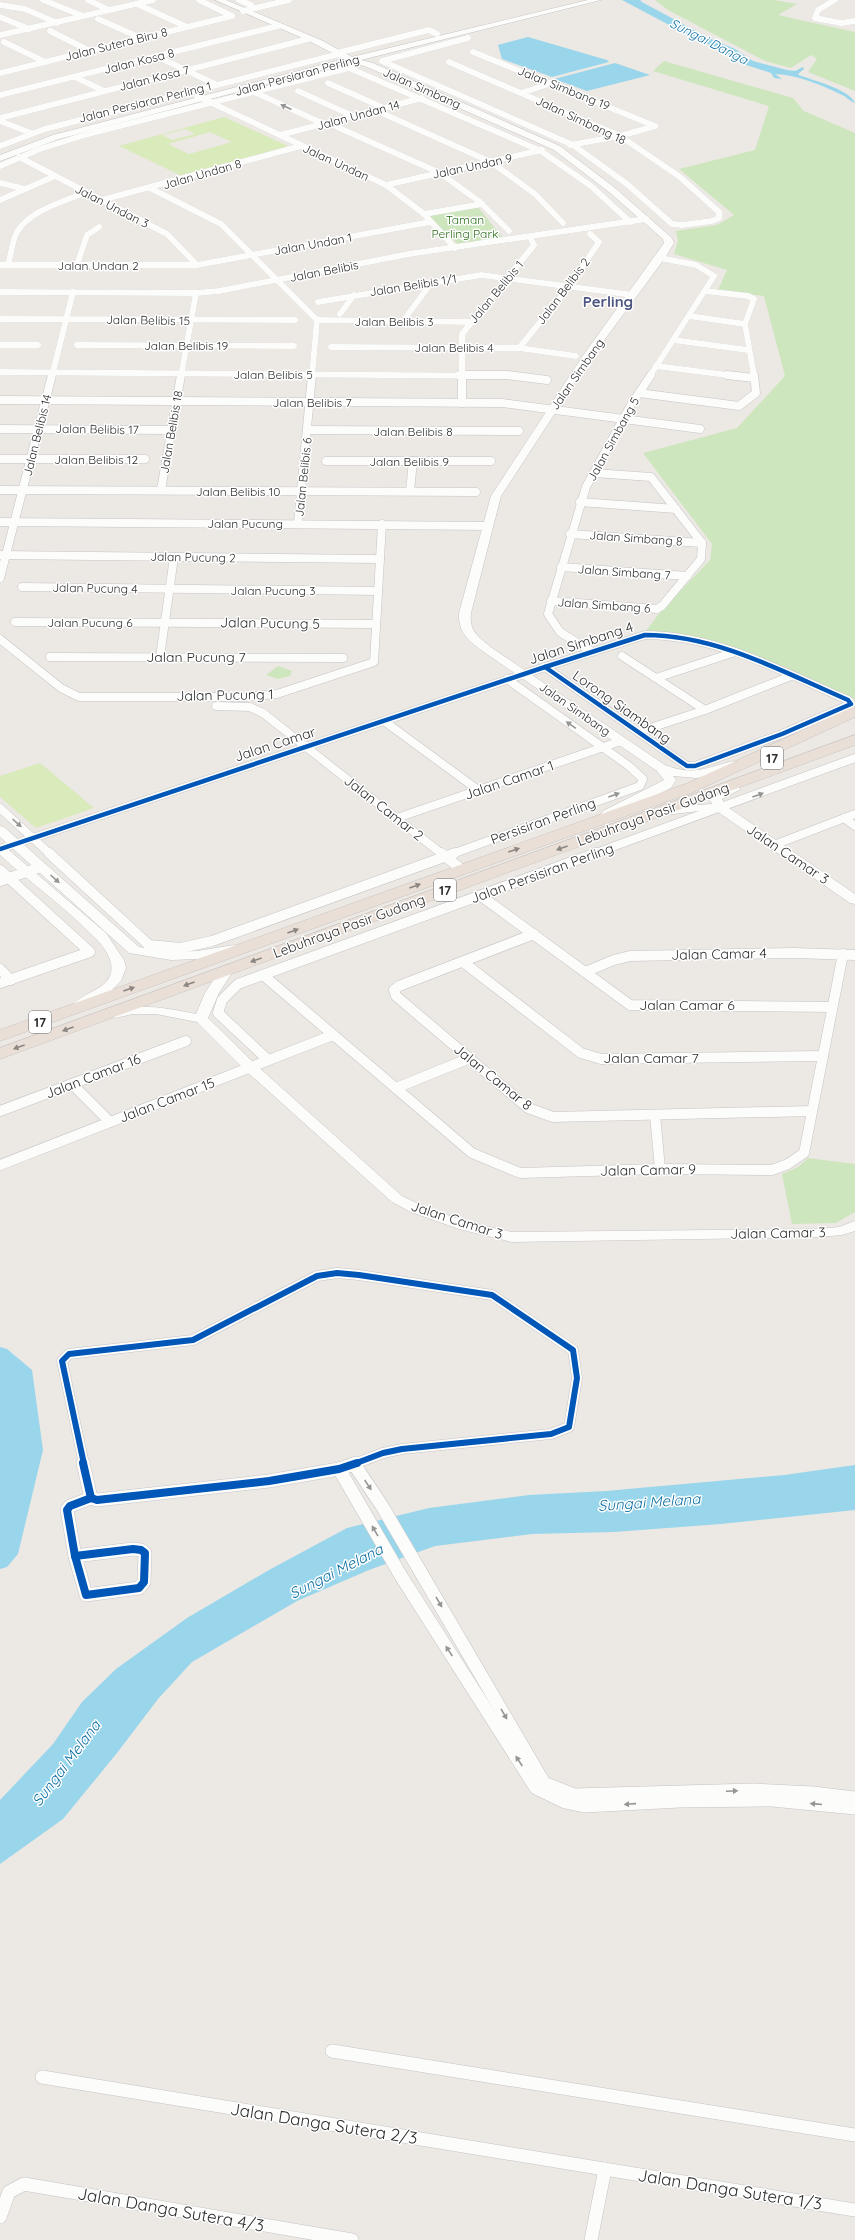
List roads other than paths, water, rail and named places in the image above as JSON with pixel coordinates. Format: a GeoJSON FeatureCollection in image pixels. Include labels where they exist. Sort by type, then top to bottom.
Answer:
{"type":"FeatureCollection","features":[{"type":"Feature","properties":{"kind":"highway"},"geometry":{"type":"LineString","coordinates":[[690,788],[855,711]]}},
{"type":"Feature","properties":{"kind":"highway"},"geometry":{"type":"LineString","coordinates":[[789,743],[855,719]]}},
{"type":"Feature","properties":{"kind":"highway","name":"Lebuhraya Pasir Gudang"},"geometry":{"type":"LineString","coordinates":[[0,1036],[79,1006],[256,944],[589,822],[690,788],[855,728]]}},
{"type":"Feature","properties":{"kind":"highway","name":"Lebuhraya Pasir Gudang"},"geometry":{"type":"LineString","coordinates":[[0,1054],[855,740]]}},
{"type":"Feature","properties":{"kind":"highway"},"geometry":{"type":"LineString","coordinates":[[746,779],[773,775],[855,748]]}},
{"type":"Feature","properties":{"kind":"street"},"geometry":{"type":"LineString","coordinates":[[44,0],[84,16]]}},
{"type":"Feature","properties":{"kind":"street"},"geometry":{"type":"LineString","coordinates":[[88,0],[109,10]]}},
{"type":"Feature","properties":{"kind":"street"},"geometry":{"type":"LineString","coordinates":[[0,35],[153,0]]}},
{"type":"Feature","properties":{"kind":"street","name":"Jalan Sutera Biru 8"},"geometry":{"type":"LineString","coordinates":[[0,73],[232,16],[199,0]]}},
{"type":"Feature","properties":{"kind":"street","name":"Jalan Simbang"},"geometry":{"type":"LineString","coordinates":[[219,0],[348,57],[369,61],[435,94],[557,148],[646,219],[670,243],[551,410],[496,496],[465,613],[464,625],[473,638],[488,650],[661,768],[682,775],[692,776],[754,759]]}},
{"type":"Feature","properties":{"kind":"street"},"geometry":{"type":"LineString","coordinates":[[240,0],[251,5]]}},
{"type":"Feature","properties":{"kind":"street"},"geometry":{"type":"LineString","coordinates":[[243,11],[289,0]]}},
{"type":"Feature","properties":{"kind":"street"},"geometry":{"type":"LineString","coordinates":[[835,0],[818,10],[815,18],[836,23],[855,21]]}},
{"type":"Feature","properties":{"kind":"street","name":"Jalan Persiaran Perling"},"geometry":{"type":"LineString","coordinates":[[369,61],[458,34],[589,1]]}},
{"type":"Feature","properties":{"kind":"street","name":"Jalan Persiaran Perling"},"geometry":{"type":"LineString","coordinates":[[0,153],[53,133],[203,99],[215,88],[348,57],[437,34],[589,1]]}},
{"type":"Feature","properties":{"kind":"street"},"geometry":{"type":"LineString","coordinates":[[138,4],[187,27]]}},
{"type":"Feature","properties":{"kind":"street"},"geometry":{"type":"LineString","coordinates":[[0,5],[25,9],[57,23]]}},
{"type":"Feature","properties":{"kind":"street"},"geometry":{"type":"LineString","coordinates":[[0,17],[29,29]]}},
{"type":"Feature","properties":{"kind":"street"},"geometry":{"type":"LineString","coordinates":[[98,19],[141,38]]}},
{"type":"Feature","properties":{"kind":"street","name":"Jalan Kosa 8"},"geometry":{"type":"LineString","coordinates":[[0,95],[278,26]]}},
{"type":"Feature","properties":{"kind":"street"},"geometry":{"type":"LineString","coordinates":[[348,57],[429,30],[437,34]]}},
{"type":"Feature","properties":{"kind":"street"},"geometry":{"type":"LineString","coordinates":[[50,31],[90,50]]}},
{"type":"Feature","properties":{"kind":"street","name":"Jalan Simbang"},"geometry":{"type":"LineString","coordinates":[[458,34],[468,38],[382,61],[573,145],[627,184],[672,224],[682,226],[702,223]]}},
{"type":"Feature","properties":{"kind":"street","name":"Jalan Kosa 7"},"geometry":{"type":"LineString","coordinates":[[0,118],[309,39]]}},
{"type":"Feature","properties":{"kind":"street"},"geometry":{"type":"LineString","coordinates":[[4,42],[45,62]]}},
{"type":"Feature","properties":{"kind":"street","name":"Jalan Simbang 19"},"geometry":{"type":"LineString","coordinates":[[473,52],[655,126]]}},
{"type":"Feature","properties":{"kind":"street"},"geometry":{"type":"LineString","coordinates":[[156,56],[186,70],[215,88]]}},
{"type":"Feature","properties":{"kind":"street"},"geometry":{"type":"LineString","coordinates":[[348,57],[369,61]]}},
{"type":"Feature","properties":{"kind":"street","name":"Jalan Persiaran Perling"},"geometry":{"type":"LineString","coordinates":[[0,158],[56,137],[203,99],[348,57]]}},
{"type":"Feature","properties":{"kind":"street","name":"Jalan Simbang 18"},"geometry":{"type":"LineString","coordinates":[[449,62],[620,136],[680,177],[720,215],[717,220],[702,223]]}},
{"type":"Feature","properties":{"kind":"street","name":"Jalan Simbang"},"geometry":{"type":"LineString","coordinates":[[254,92],[349,68],[541,151],[591,186],[630,222]]}},
{"type":"Feature","properties":{"kind":"street"},"geometry":{"type":"LineString","coordinates":[[75,77],[104,91]]}},
{"type":"Feature","properties":{"kind":"street"},"geometry":{"type":"LineString","coordinates":[[328,83],[491,162],[535,194],[563,223]]}},
{"type":"Feature","properties":{"kind":"street"},"geometry":{"type":"LineString","coordinates":[[521,92],[552,84]]}},
{"type":"Feature","properties":{"kind":"street","name":"Jalan Persiaran Perling 1"},"geometry":{"type":"LineString","coordinates":[[0,146],[45,128],[207,86],[215,88]]}},
{"type":"Feature","properties":{"kind":"street"},"geometry":{"type":"LineString","coordinates":[[298,91],[350,115]]}},
{"type":"Feature","properties":{"kind":"street"},"geometry":{"type":"LineString","coordinates":[[254,92],[321,123]]}},
{"type":"Feature","properties":{"kind":"street","name":"Jalan Persiaran Perling 1"},"geometry":{"type":"LineString","coordinates":[[0,166],[40,149],[203,99],[254,92]]}},
{"type":"Feature","properties":{"kind":"street","name":"Jalan Undan 14"},"geometry":{"type":"LineString","coordinates":[[280,135],[350,115],[382,109],[417,97],[435,94]]}},
{"type":"Feature","properties":{"kind":"street","name":"Jalan Undan"},"geometry":{"type":"LineString","coordinates":[[203,99],[386,185],[424,214],[455,248]]}},
{"type":"Feature","properties":{"kind":"street"},"geometry":{"type":"LineString","coordinates":[[0,121],[31,133]]}},
{"type":"Feature","properties":{"kind":"street","name":"Jalan Undan 9"},"geometry":{"type":"LineString","coordinates":[[386,185],[541,151],[620,136],[655,126]]}},
{"type":"Feature","properties":{"kind":"street"},"geometry":{"type":"LineString","coordinates":[[337,127],[440,173],[482,204],[508,231]]}},
{"type":"Feature","properties":{"kind":"street"},"geometry":{"type":"LineString","coordinates":[[45,128],[53,133]]}},
{"type":"Feature","properties":{"kind":"street","name":"Jalan Undan 8"},"geometry":{"type":"LineString","coordinates":[[102,200],[301,146]]}},
{"type":"Feature","properties":{"kind":"street","name":"Jalan Undan 3"},"geometry":{"type":"LineString","coordinates":[[19,157],[167,234],[197,266]]}},
{"type":"Feature","properties":{"kind":"street"},"geometry":{"type":"LineString","coordinates":[[0,200],[55,176]]}},
{"type":"Feature","properties":{"kind":"street"},"geometry":{"type":"LineString","coordinates":[[0,183],[25,189]]}},
{"type":"Feature","properties":{"kind":"street"},"geometry":{"type":"LineString","coordinates":[[150,188],[221,224],[254,255],[275,280],[318,320]]}},
{"type":"Feature","properties":{"kind":"street"},"geometry":{"type":"LineString","coordinates":[[8,265],[17,233],[21,226],[33,217],[86,192]]}},
{"type":"Feature","properties":{"kind":"street"},"geometry":{"type":"LineString","coordinates":[[424,214],[482,204]]}},
{"type":"Feature","properties":{"kind":"street","name":"Jalan Belibis"},"geometry":{"type":"LineString","coordinates":[[0,292],[196,293],[219,291],[409,254],[646,219]]}},
{"type":"Feature","properties":{"kind":"street","name":"Jalan Undan 1"},"geometry":{"type":"LineString","coordinates":[[197,266],[430,222]]}},
{"type":"Feature","properties":{"kind":"street"},"geometry":{"type":"LineString","coordinates":[[77,265],[87,235],[98,227]]}},
{"type":"Feature","properties":{"kind":"street","name":"Jalan Belibis 2"},"geometry":{"type":"LineString","coordinates":[[519,348],[569,287],[599,242],[590,234]]}},
{"type":"Feature","properties":{"kind":"street","name":"Jalan Belibis 1"},"geometry":{"type":"LineString","coordinates":[[462,403],[462,334],[534,245],[533,240],[530,237]]}},
{"type":"Feature","properties":{"kind":"street","name":"Jalan Simbang 5"},"geometry":{"type":"LineString","coordinates":[[592,652],[557,629],[550,622],[548,614],[580,502],[594,473],[639,393],[713,278],[711,273],[690,264],[660,258]]}},
{"type":"Feature","properties":{"kind":"street","name":"Jalan Undan 2"},"geometry":{"type":"LineString","coordinates":[[0,265],[197,266]]}},
{"type":"Feature","properties":{"kind":"street","name":"Jalan Belibis 1/1"},"geometry":{"type":"LineString","coordinates":[[318,302],[354,294],[476,275],[633,295]]}},
{"type":"Feature","properties":{"kind":"street"},"geometry":{"type":"LineString","coordinates":[[406,317],[432,282]]}},
{"type":"Feature","properties":{"kind":"street"},"geometry":{"type":"LineString","coordinates":[[639,393],[739,406],[757,390],[744,324],[754,299],[748,296],[705,291]]}},
{"type":"Feature","properties":{"kind":"street","name":"Jalan Belibis 14"},"geometry":{"type":"LineString","coordinates":[[0,578],[3,555],[23,490],[73,292]]}},
{"type":"Feature","properties":{"kind":"street","name":"Jalan Belibis 18"},"geometry":{"type":"LineString","coordinates":[[161,490],[196,293]]}},
{"type":"Feature","properties":{"kind":"street"},"geometry":{"type":"LineString","coordinates":[[340,314],[354,294]]}},
{"type":"Feature","properties":{"kind":"street"},"geometry":{"type":"LineString","coordinates":[[689,316],[744,324]]}},
{"type":"Feature","properties":{"kind":"street","name":"Jalan Belibis 15"},"geometry":{"type":"LineString","coordinates":[[0,319],[295,320]]}},
{"type":"Feature","properties":{"kind":"street","name":"Jalan Belibis 3"},"geometry":{"type":"LineString","coordinates":[[318,320],[471,322]]}},
{"type":"Feature","properties":{"kind":"street","name":"Jalan Belibis 6"},"geometry":{"type":"LineString","coordinates":[[298,523],[310,402],[311,374],[318,320]]}},
{"type":"Feature","properties":{"kind":"street"},"geometry":{"type":"LineString","coordinates":[[673,340],[748,350]]}},
{"type":"Feature","properties":{"kind":"street","name":"Jalan Belibis 19"},"geometry":{"type":"LineString","coordinates":[[78,345],[186,344],[294,346]]}},
{"type":"Feature","properties":{"kind":"street"},"geometry":{"type":"LineString","coordinates":[[0,345],[38,346]]}},
{"type":"Feature","properties":{"kind":"street","name":"Jalan Belibis 4"},"geometry":{"type":"LineString","coordinates":[[331,347],[519,348],[576,356]]}},
{"type":"Feature","properties":{"kind":"street"},"geometry":{"type":"LineString","coordinates":[[656,366],[754,378]]}},
{"type":"Feature","properties":{"kind":"street","name":"Jalan Belibis 5"},"geometry":{"type":"LineString","coordinates":[[0,372],[507,375],[547,380]]}},
{"type":"Feature","properties":{"kind":"street","name":"Jalan Belibis 7"},"geometry":{"type":"LineString","coordinates":[[0,400],[502,404],[700,429]]}},
{"type":"Feature","properties":{"kind":"street","name":"Jalan Belibis 17"},"geometry":{"type":"LineString","coordinates":[[0,429],[38,428],[171,430]]}},
{"type":"Feature","properties":{"kind":"street","name":"Jalan Belibis 8"},"geometry":{"type":"LineString","coordinates":[[307,430],[519,431]]}},
{"type":"Feature","properties":{"kind":"street","name":"Jalan Belibis 12"},"geometry":{"type":"LineString","coordinates":[[0,459],[145,459]]}},
{"type":"Feature","properties":{"kind":"street","name":"Jalan Belibis 9"},"geometry":{"type":"LineString","coordinates":[[326,461],[492,461]]}},
{"type":"Feature","properties":{"kind":"street"},"geometry":{"type":"LineString","coordinates":[[410,491],[413,461]]}},
{"type":"Feature","properties":{"kind":"street"},"geometry":{"type":"LineString","coordinates":[[594,473],[649,476],[702,542],[701,559],[687,576]]}},
{"type":"Feature","properties":{"kind":"street","name":"Jalan Belibis 10"},"geometry":{"type":"LineString","coordinates":[[0,490],[476,492]]}},
{"type":"Feature","properties":{"kind":"street"},"geometry":{"type":"LineString","coordinates":[[580,502],[676,509]]}},
{"type":"Feature","properties":{"kind":"street","name":"Jalan Pucung"},"geometry":{"type":"LineString","coordinates":[[0,522],[298,523],[489,526]]}},
{"type":"Feature","properties":{"kind":"street","name":"Jalan Pucung 1"},"geometry":{"type":"LineString","coordinates":[[0,639],[61,688],[79,696],[244,701],[277,694],[374,662],[382,524]]}},
{"type":"Feature","properties":{"kind":"street","name":"Jalan Simbang 8"},"geometry":{"type":"LineString","coordinates":[[570,534],[702,542]]}},
{"type":"Feature","properties":{"kind":"street","name":"Jalan Pucung 2"},"geometry":{"type":"LineString","coordinates":[[3,555],[380,559]]}},
{"type":"Feature","properties":{"kind":"street"},"geometry":{"type":"LineString","coordinates":[[160,657],[174,557]]}},
{"type":"Feature","properties":{"kind":"street","name":"Jalan Simbang 7"},"geometry":{"type":"LineString","coordinates":[[561,567],[687,576]]}},
{"type":"Feature","properties":{"kind":"street","name":"Jalan Simbang 6"},"geometry":{"type":"LineString","coordinates":[[551,601],[657,609],[662,606],[687,576]]}},
{"type":"Feature","properties":{"kind":"street","name":"Jalan Pucung 4"},"geometry":{"type":"LineString","coordinates":[[22,587],[169,589]]}},
{"type":"Feature","properties":{"kind":"street","name":"Jalan Pucung 3"},"geometry":{"type":"LineString","coordinates":[[169,589],[378,591]]}},
{"type":"Feature","properties":{"kind":"street","name":"Jalan Pucung 6"},"geometry":{"type":"LineString","coordinates":[[15,622],[165,622]]}},
{"type":"Feature","properties":{"kind":"street","name":"Jalan Pucung 5"},"geometry":{"type":"LineString","coordinates":[[165,622],[376,624]]}},
{"type":"Feature","properties":{"kind":"street","name":"Jalan Simbang 4"},"geometry":{"type":"LineString","coordinates":[[524,674],[645,635],[699,640],[735,652]]}},
{"type":"Feature","properties":{"kind":"street"},"geometry":{"type":"LineString","coordinates":[[656,678],[735,652],[791,676]]}},
{"type":"Feature","properties":{"kind":"street","name":"Jalan Pucung 7"},"geometry":{"type":"LineString","coordinates":[[50,656],[342,658]]}},
{"type":"Feature","properties":{"kind":"street"},"geometry":{"type":"LineString","coordinates":[[622,656],[705,710]]}},
{"type":"Feature","properties":{"kind":"street","name":"Lorong Siambang"},"geometry":{"type":"LineString","coordinates":[[544,667],[687,766],[695,766],[782,734],[851,704],[848,700],[791,676]]}},
{"type":"Feature","properties":{"kind":"street","name":"Jalan Camar"},"geometry":{"type":"LineString","coordinates":[[0,849],[524,674]]}},
{"type":"Feature","properties":{"kind":"street"},"geometry":{"type":"LineString","coordinates":[[638,732],[705,710],[791,676]]}},
{"type":"Feature","properties":{"kind":"street"},"geometry":{"type":"LineString","coordinates":[[507,679],[603,747],[607,744],[608,732]]}},
{"type":"Feature","properties":{"kind":"street"},"geometry":{"type":"LineString","coordinates":[[216,706],[244,701]]}},
{"type":"Feature","properties":{"kind":"street","name":"Jalan Camar 2"},"geometry":{"type":"LineString","coordinates":[[244,701],[263,713],[461,869]]}},
{"type":"Feature","properties":{"kind":"street"},"geometry":{"type":"LineString","coordinates":[[384,721],[478,790]]}},
{"type":"Feature","properties":{"kind":"street","name":"Jalan Camar 1"},"geometry":{"type":"LineString","coordinates":[[397,818],[603,747],[625,744]]}},
{"type":"Feature","properties":{"kind":"street","name":"Persisiran Perling"},"geometry":{"type":"LineString","coordinates":[[0,808],[149,945],[175,949],[212,940],[640,786],[643,779],[603,747]]}},
{"type":"Feature","properties":{"kind":"street","name":"Jalan Persisiran Perling"},"geometry":{"type":"LineString","coordinates":[[268,1060],[220,1016],[218,1009],[228,992],[238,984],[855,758]]}},
{"type":"Feature","properties":{"kind":"street"},"geometry":{"type":"LineString","coordinates":[[589,822],[667,785],[670,780],[661,768]]}},
{"type":"Feature","properties":{"kind":"street"},"geometry":{"type":"LineString","coordinates":[[721,808],[715,798],[718,795],[773,775]]}},
{"type":"Feature","properties":{"kind":"street"},"geometry":{"type":"LineString","coordinates":[[664,811],[699,807],[721,808]]}},
{"type":"Feature","properties":{"kind":"street","name":"Jalan Camar 3"},"geometry":{"type":"LineString","coordinates":[[721,808],[855,900]]}},
{"type":"Feature","properties":{"kind":"street"},"geometry":{"type":"LineString","coordinates":[[774,845],[855,814]]}},
{"type":"Feature","properties":{"kind":"street"},"geometry":{"type":"LineString","coordinates":[[844,818],[855,826]]}},
{"type":"Feature","properties":{"kind":"street"},"geometry":{"type":"LineString","coordinates":[[0,830],[134,950],[148,954],[192,956],[256,944]]}},
{"type":"Feature","properties":{"kind":"street"},"geometry":{"type":"LineString","coordinates":[[0,849],[101,936],[117,960],[119,968],[116,978],[105,989],[79,1006]]}},
{"type":"Feature","properties":{"kind":"street"},"geometry":{"type":"LineString","coordinates":[[4,880],[41,867]]}},
{"type":"Feature","properties":{"kind":"street"},"geometry":{"type":"LineString","coordinates":[[0,870],[4,880],[90,952],[0,983]]}},
{"type":"Feature","properties":{"kind":"street","name":"Jalan Camar 6"},"geometry":{"type":"LineString","coordinates":[[481,896],[630,1005],[832,1007]]}},
{"type":"Feature","properties":{"kind":"street","name":"Jalan Camar 8"},"geometry":{"type":"LineString","coordinates":[[534,934],[394,990],[396,996],[528,1108],[553,1117],[812,1111]]}},
{"type":"Feature","properties":{"kind":"street","name":"Jalan Camar 9"},"geometry":{"type":"LineString","coordinates":[[333,1035],[472,1153],[520,1174],[660,1169],[772,1170],[788,1164],[804,1153],[843,954]]}},
{"type":"Feature","properties":{"kind":"street","name":"Jalan Camar 4"},"geometry":{"type":"LineString","coordinates":[[585,972],[614,960],[630,956],[855,955]]}},
{"type":"Feature","properties":{"kind":"street","name":"Jalan Camar 7"},"geometry":{"type":"LineString","coordinates":[[463,962],[581,1053],[601,1060],[823,1056]]}},
{"type":"Feature","properties":{"kind":"street"},"geometry":{"type":"LineString","coordinates":[[0,969],[11,980]]}},
{"type":"Feature","properties":{"kind":"street"},"geometry":{"type":"LineString","coordinates":[[97,1018],[133,1010],[156,1010],[201,1019],[212,993],[226,971]]}},
{"type":"Feature","properties":{"kind":"street"},"geometry":{"type":"LineString","coordinates":[[263,975],[333,1035]]}},
{"type":"Feature","properties":{"kind":"street","name":"Jalan Camar 3"},"geometry":{"type":"LineString","coordinates":[[201,1019],[250,1067],[397,1199],[416,1209],[477,1230],[512,1237],[819,1233],[842,1231],[855,1225]]}},
{"type":"Feature","properties":{"kind":"street","name":"Jalan Camar 15"},"geometry":{"type":"LineString","coordinates":[[0,1165],[333,1035]]}},
{"type":"Feature","properties":{"kind":"street","name":"Jalan Camar 16"},"geometry":{"type":"LineString","coordinates":[[0,1111],[186,1041]]}},
{"type":"Feature","properties":{"kind":"street"},"geometry":{"type":"LineString","coordinates":[[396,1088],[470,1058]]}},
{"type":"Feature","properties":{"kind":"street"},"geometry":{"type":"LineString","coordinates":[[72,1084],[110,1122]]}},
{"type":"Feature","properties":{"kind":"street"},"geometry":{"type":"LineString","coordinates":[[655,1115],[660,1169]]}},
{"type":"Feature","properties":{"kind":"street"},"geometry":{"type":"LineString","coordinates":[[75,1556],[133,1549],[141,1550],[145,1553],[144,1582],[139,1588],[86,1595],[75,1556],[67,1510],[70,1506],[92,1498],[97,1500],[269,1481],[339,1469],[383,1453],[402,1449],[551,1434],[569,1427],[576,1388],[577,1359],[573,1350],[492,1295],[359,1275],[337,1273],[317,1276],[193,1340],[77,1353],[64,1358],[62,1362],[92,1498]]}},
{"type":"Feature","properties":{"kind":"street"},"geometry":{"type":"LineString","coordinates":[[354,1464],[382,1506],[419,1568],[544,1783],[574,1795],[753,1790],[812,1793],[855,1798]]}},
{"type":"Feature","properties":{"kind":"street"},"geometry":{"type":"LineString","coordinates":[[339,1469],[401,1576],[536,1788],[565,1802],[584,1806],[680,1801],[772,1800],[855,1808]]}},
{"type":"Feature","properties":{"kind":"street"},"geometry":{"type":"LineString","coordinates":[[332,2052],[855,2135]]}},
{"type":"Feature","properties":{"kind":"street","name":"Jalan Danga Sutera 2/3"},"geometry":{"type":"LineString","coordinates":[[42,2077],[605,2169]]}},
{"type":"Feature","properties":{"kind":"street"},"geometry":{"type":"LineString","coordinates":[[591,2240],[605,2169]]}},
{"type":"Feature","properties":{"kind":"street","name":"Jalan Danga Sutera 1/3"},"geometry":{"type":"LineString","coordinates":[[605,2169],[855,2210]]}},
{"type":"Feature","properties":{"kind":"street","name":"Jalan Danga Sutera 4/3"},"geometry":{"type":"LineString","coordinates":[[0,2217],[8,2193],[13,2187],[24,2184],[352,2240]]}},
{"type":"Feature","properties":{"kind":"water","name":"Sungai Danga"},"geometry":{"type":"Polygon","coordinates":[[[622,0],[642,0],[640,1],[709,38],[735,49],[753,61],[795,71],[803,67],[804,69],[798,74],[799,75],[839,90],[851,98],[855,103],[834,91],[801,78],[775,74],[782,79],[774,78],[771,73],[743,64],[713,46],[688,37],[690,36],[622,0]]]}},
{"type":"Feature","properties":{"kind":"water"},"geometry":{"type":"Polygon","coordinates":[[[528,37],[607,60],[609,62],[552,77],[502,59],[498,45],[528,37]]]}},
{"type":"Feature","properties":{"kind":"water"},"geometry":{"type":"Polygon","coordinates":[[[615,63],[650,75],[587,91],[554,79],[615,63]]]}},
{"type":"Feature","properties":{"kind":"water"},"geometry":{"type":"Polygon","coordinates":[[[0,1353],[22,1370],[33,1450],[7,1554],[0,1562],[0,1353]]]}},
{"type":"Feature","properties":{"kind":"water","name":"Sungai Melana"},"geometry":{"type":"Polygon","coordinates":[[[855,1465],[855,1510],[721,1524],[614,1532],[532,1534],[435,1546],[369,1570],[297,1601],[192,1662],[158,1699],[117,1753],[63,1819],[0,1864],[0,1800],[53,1744],[82,1702],[116,1669],[187,1618],[269,1570],[347,1528],[429,1508],[529,1495],[606,1491],[784,1475],[855,1465]]]}},
{"type":"Feature","properties":{"kind":"waterway"},"geometry":{"type":"LineString","coordinates":[[0,1353],[22,1370],[33,1450],[7,1554],[0,1562]]}},
{"type":"Feature","properties":{"kind":"district","name":"Perling"},"geometry":{"type":"Point","coordinates":[608,301]}},
{"type":"Feature","properties":{"kind":"park label","name":"Taman Perling Park"},"geometry":{"type":"Point","coordinates":[465,226]}}]}
